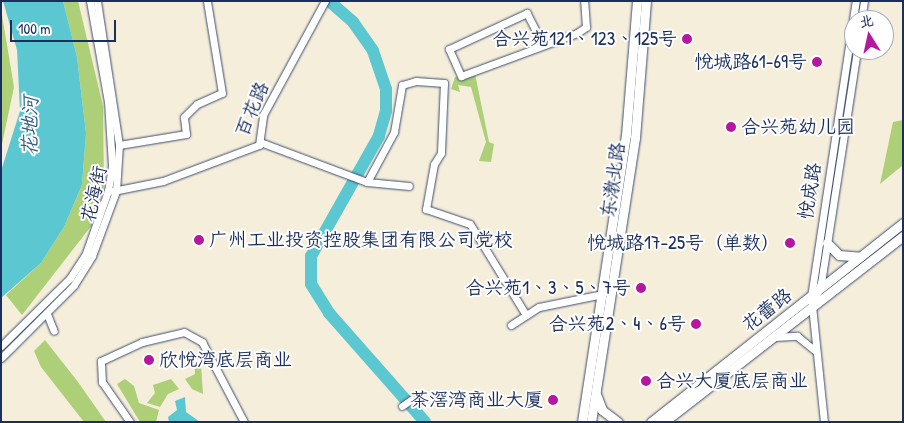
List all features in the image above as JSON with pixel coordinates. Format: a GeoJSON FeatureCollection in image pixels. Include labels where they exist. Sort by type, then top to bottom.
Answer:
{"type":"FeatureCollection","features":[{"type":"Feature","properties":{"kind":"main road","name":"东漖北路"},"geometry":{"type":"LineString","coordinates":[[582,422],[603,294],[630,96],[637,1]]}},
{"type":"Feature","properties":{"kind":"main road","name":"东漖北路"},"geometry":{"type":"LineString","coordinates":[[591,422],[635,138],[646,1]]}},
{"type":"Feature","properties":{"kind":"main road","name":"花蕾路"},"geometry":{"type":"LineString","coordinates":[[651,422],[903,223]]}},
{"type":"Feature","properties":{"kind":"main road","name":"花蕾路"},"geometry":{"type":"LineString","coordinates":[[664,422],[903,236]]}},
{"type":"Feature","properties":{"kind":"main road"},"geometry":{"type":"LineString","coordinates":[[827,243],[839,255],[861,257]]}},
{"type":"Feature","properties":{"kind":"main road"},"geometry":{"type":"LineString","coordinates":[[595,391],[602,410],[618,422]]}},
{"type":"Feature","properties":{"kind":"street","name":"花海街"},"geometry":{"type":"LineString","coordinates":[[1,346],[70,278],[89,246],[112,191],[112,153],[108,102],[90,1]]}},
{"type":"Feature","properties":{"kind":"street","name":"花海街"},"geometry":{"type":"LineString","coordinates":[[1,358],[74,285],[92,256],[112,191],[119,145],[97,1]]}},
{"type":"Feature","properties":{"kind":"street"},"geometry":{"type":"LineString","coordinates":[[119,145],[186,134],[184,117],[197,104],[222,93],[207,1]]}},
{"type":"Feature","properties":{"kind":"street"},"geometry":{"type":"LineString","coordinates":[[543,45],[527,13],[449,49],[461,76],[543,45],[586,27],[584,1]]}},
{"type":"Feature","properties":{"kind":"street","name":"悦成路"},"geometry":{"type":"LineString","coordinates":[[824,422],[814,350],[811,297],[856,1]]}},
{"type":"Feature","properties":{"kind":"street","name":"百花路"},"geometry":{"type":"LineString","coordinates":[[112,191],[163,181],[256,148],[260,142],[263,115],[324,2]]}},
{"type":"Feature","properties":{"kind":"street","name":"悦成路"},"geometry":{"type":"LineString","coordinates":[[811,308],[819,291],[855,60]]}},
{"type":"Feature","properties":{"kind":"street"},"geometry":{"type":"LineString","coordinates":[[365,181],[394,132],[402,85],[416,80],[444,83],[441,153],[434,164],[426,209],[470,224],[526,316]]}},
{"type":"Feature","properties":{"kind":"street"},"geometry":{"type":"LineString","coordinates":[[260,142],[365,181],[409,186]]}},
{"type":"Feature","properties":{"kind":"street"},"geometry":{"type":"LineString","coordinates":[[511,325],[539,307],[603,294]]}},
{"type":"Feature","properties":{"kind":"street"},"geometry":{"type":"LineString","coordinates":[[47,314],[54,331]]}},
{"type":"Feature","properties":{"kind":"street"},"geometry":{"type":"LineString","coordinates":[[130,422],[102,382],[101,361],[142,342],[184,332],[202,342],[244,422]]}},
{"type":"Feature","properties":{"kind":"street"},"geometry":{"type":"LineString","coordinates":[[774,337],[797,336],[814,350]]}},
{"type":"Feature","properties":{"kind":"street"},"geometry":{"type":"LineString","coordinates":[[402,406],[412,399]]}},
{"type":"Feature","properties":{"kind":"green space"},"geometry":{"type":"Polygon","coordinates":[[[63,1],[78,1],[103,106],[104,186],[92,225],[22,315],[6,295],[41,263],[64,227],[82,185],[86,133],[77,57],[63,1]]]}},
{"type":"Feature","properties":{"kind":"green space"},"geometry":{"type":"Polygon","coordinates":[[[1,9],[14,87],[1,149],[2,80],[1,9]]]}},
{"type":"Feature","properties":{"kind":"green space"},"geometry":{"type":"Polygon","coordinates":[[[475,74],[489,142],[494,144],[491,162],[479,161],[486,142],[471,87],[458,85],[460,92],[451,89],[455,77],[475,74]]]}},
{"type":"Feature","properties":{"kind":"green space"},"geometry":{"type":"Polygon","coordinates":[[[903,120],[903,165],[880,184],[893,122],[903,120]]]}},
{"type":"Feature","properties":{"kind":"green space"},"geometry":{"type":"Polygon","coordinates":[[[45,340],[106,422],[84,422],[41,367],[34,351],[45,340]]]}},
{"type":"Feature","properties":{"kind":"green space"},"geometry":{"type":"Polygon","coordinates":[[[194,360],[201,365],[203,394],[192,389],[185,379],[195,374],[194,360]]]}},
{"type":"Feature","properties":{"kind":"green space"},"geometry":{"type":"Polygon","coordinates":[[[125,379],[134,386],[139,403],[159,410],[156,422],[140,422],[117,384],[125,379]]]}},
{"type":"Feature","properties":{"kind":"green space"},"geometry":{"type":"Polygon","coordinates":[[[171,379],[179,389],[168,394],[160,407],[147,403],[155,393],[153,385],[171,379]]]}},
{"type":"Feature","properties":{"kind":"water","name":"花地河"},"geometry":{"type":"Polygon","coordinates":[[[3,1],[63,1],[77,57],[86,133],[82,185],[64,227],[41,263],[1,298],[1,171],[20,111],[17,50],[3,1]]]}},
{"type":"Feature","properties":{"kind":"water"},"geometry":{"type":"Polygon","coordinates":[[[185,397],[186,412],[200,422],[169,422],[168,417],[177,410],[175,401],[185,397]]]}},
{"type":"Feature","properties":{"kind":"waterway"},"geometry":{"type":"LineString","coordinates":[[329,1],[353,22],[373,51],[386,89],[386,111],[379,136],[311,256],[311,284],[329,313],[425,422]]}},
{"type":"Feature","properties":{"kind":"place","name":"合兴苑121、123、125号"},"geometry":{"type":"Point","coordinates":[687,39]}},
{"type":"Feature","properties":{"kind":"place","name":"悦城路61-69号"},"geometry":{"type":"Point","coordinates":[817,62]}},
{"type":"Feature","properties":{"kind":"place","name":"合兴苑幼儿园"},"geometry":{"type":"Point","coordinates":[731,127]}},
{"type":"Feature","properties":{"kind":"place","name":"广州工业投资控股集团有限公司党校"},"geometry":{"type":"Point","coordinates":[199,240]}},
{"type":"Feature","properties":{"kind":"place","name":"悦城路17-25号（单数）"},"geometry":{"type":"Point","coordinates":[790,243]}},
{"type":"Feature","properties":{"kind":"place","name":"合兴苑1、3、5、7号"},"geometry":{"type":"Point","coordinates":[641,288]}},
{"type":"Feature","properties":{"kind":"place","name":"合兴苑2、4、6号"},"geometry":{"type":"Point","coordinates":[696,324]}},
{"type":"Feature","properties":{"kind":"place","name":"欣悦湾底层商业"},"geometry":{"type":"Point","coordinates":[149,360]}},
{"type":"Feature","properties":{"kind":"place","name":"合兴大厦底层商业"},"geometry":{"type":"Point","coordinates":[646,381]}},
{"type":"Feature","properties":{"kind":"place","name":"茶滘湾商业大厦"},"geometry":{"type":"Point","coordinates":[553,400]}}]}
